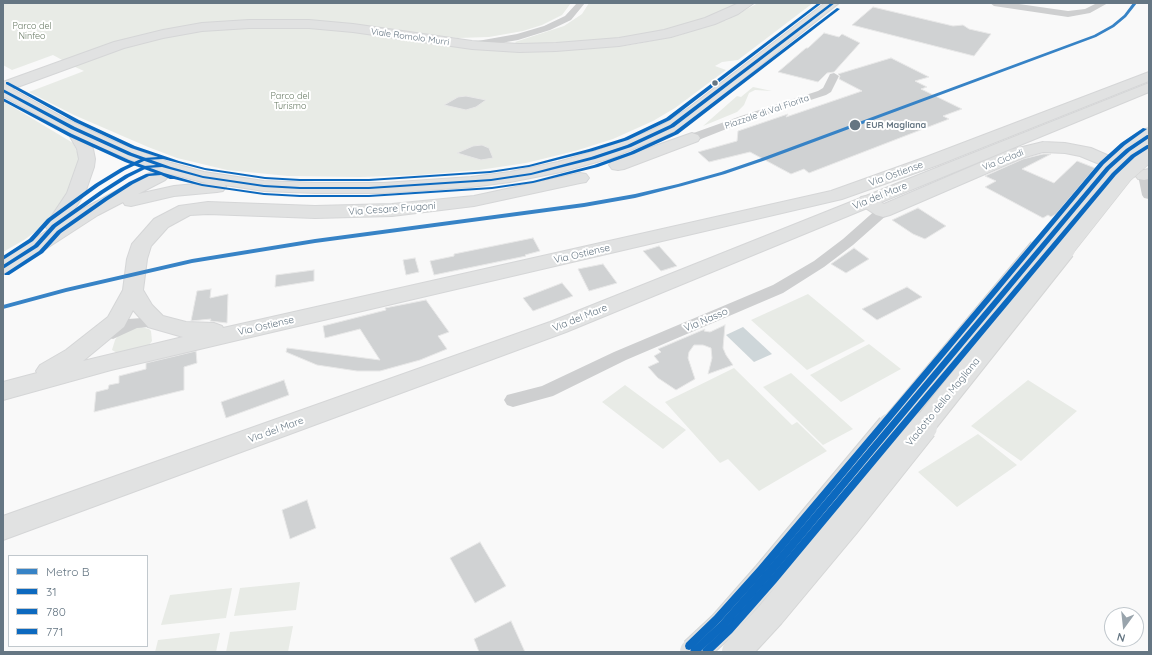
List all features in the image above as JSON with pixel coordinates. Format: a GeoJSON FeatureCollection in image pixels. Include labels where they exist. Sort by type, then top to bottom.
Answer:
{"type":"FeatureCollection","features":[{"type":"Feature","properties":{"kind":"main road","name":"Viale Romolo Murri"},"geometry":{"type":"LineString","coordinates":[[3,87],[119,45],[163,34],[202,27],[249,24],[331,26],[472,45],[550,48],[629,41],[657,36],[696,26],[725,16],[748,3]]}},
{"type":"Feature","properties":{"kind":"main road"},"geometry":{"type":"LineString","coordinates":[[3,90],[73,128],[117,148],[162,166],[203,177],[244,184],[294,188],[353,188],[471,182],[531,174],[583,161],[629,146],[672,126],[699,107],[833,3]]}},
{"type":"Feature","properties":{"kind":"main road","name":"Via Ostiense"},"geometry":{"type":"LineString","coordinates":[[12,388],[111,362],[238,332],[840,194],[932,161],[1149,76]]}},
{"type":"Feature","properties":{"kind":"main road","name":"Via del Mare"},"geometry":{"type":"LineString","coordinates":[[3,528],[558,327],[875,206],[1149,87]]}},
{"type":"Feature","properties":{"kind":"main road"},"geometry":{"type":"LineString","coordinates":[[672,126],[692,138]]}},
{"type":"Feature","properties":{"kind":"main road"},"geometry":{"type":"LineString","coordinates":[[60,227],[76,193],[86,164],[85,149],[73,128]]}},
{"type":"Feature","properties":{"kind":"main road"},"geometry":{"type":"LineString","coordinates":[[694,652],[723,625],[767,575],[1108,168],[1128,150],[1149,136]]}},
{"type":"Feature","properties":{"kind":"main road","name":"Via Cesare Frugoni"},"geometry":{"type":"LineString","coordinates":[[133,290],[137,259],[142,244],[161,223],[188,209],[208,208],[293,212],[365,212],[437,206],[474,201],[543,187],[580,177],[692,138]]}},
{"type":"Feature","properties":{"kind":"main road","name":"Via Cicladi"},"geometry":{"type":"LineString","coordinates":[[875,206],[1016,154],[1043,147],[1065,148],[1084,152],[1131,172],[1146,175]]}},
{"type":"Feature","properties":{"kind":"main road","name":"Viadotto della Magliana"},"geometry":{"type":"LineString","coordinates":[[736,652],[771,614],[846,524],[1124,174],[1149,152]]}},
{"type":"Feature","properties":{"kind":"main road"},"geometry":{"type":"LineString","coordinates":[[3,267],[36,246],[60,227],[159,176],[164,171],[162,166]]}},
{"type":"Feature","properties":{"kind":"main road"},"geometry":{"type":"LineString","coordinates":[[471,182],[474,201]]}},
{"type":"Feature","properties":{"kind":"main road"},"geometry":{"type":"LineString","coordinates":[[60,227],[115,206],[141,198],[174,191],[244,184]]}},
{"type":"Feature","properties":{"kind":"main road"},"geometry":{"type":"LineString","coordinates":[[133,290],[144,310],[156,322],[186,330],[238,332]]}},
{"type":"Feature","properties":{"kind":"main road"},"geometry":{"type":"LineString","coordinates":[[111,362],[107,348],[114,328],[133,290]]}},
{"type":"Feature","properties":{"kind":"main road"},"geometry":{"type":"LineString","coordinates":[[12,388],[67,360],[114,328]]}},
{"type":"Feature","properties":{"kind":"street"},"geometry":{"type":"LineString","coordinates":[[472,45],[518,37],[547,28],[568,18],[581,3]]}},
{"type":"Feature","properties":{"kind":"street"},"geometry":{"type":"LineString","coordinates":[[994,3],[1048,12],[1072,14],[1087,11],[1104,3]]}},
{"type":"Feature","properties":{"kind":"street","name":"Piazzale di Val Fiorita"},"geometry":{"type":"LineString","coordinates":[[692,138],[822,93],[827,90],[834,76]]}},
{"type":"Feature","properties":{"kind":"street"},"geometry":{"type":"LineString","coordinates":[[1146,175],[1149,195]]}},
{"type":"Feature","properties":{"kind":"street","name":"Via Nasso"},"geometry":{"type":"LineString","coordinates":[[513,400],[547,391],[620,356],[778,289],[819,264],[848,242],[875,206]]}},
{"type":"Feature","properties":{"kind":"street"},"geometry":{"type":"LineString","coordinates":[[114,328],[156,322]]}},
{"type":"Feature","properties":{"kind":"green space","name":"Parco del Ninfeo"},"geometry":{"type":"Polygon","coordinates":[[[3,3],[571,3],[562,15],[542,25],[523,31],[489,37],[458,38],[434,36],[289,20],[236,21],[182,27],[151,33],[112,43],[64,61],[53,55],[12,70],[3,65],[3,3]]]}},
{"type":"Feature","properties":{"kind":"green space"},"geometry":{"type":"Polygon","coordinates":[[[589,3],[739,3],[704,19],[663,31],[637,36],[578,42],[517,44],[515,42],[564,26],[582,14],[589,3]]]}},
{"type":"Feature","properties":{"kind":"green space","name":"Parco del Turismo"},"geometry":{"type":"Polygon","coordinates":[[[758,3],[813,3],[738,60],[722,62],[715,66],[726,70],[675,108],[653,121],[613,139],[575,151],[526,163],[479,170],[418,175],[360,177],[288,176],[227,170],[177,158],[148,147],[74,115],[29,92],[84,71],[73,66],[123,47],[171,35],[221,28],[307,28],[352,32],[473,49],[557,51],[630,45],[677,36],[727,20],[758,3]]]}},
{"type":"Feature","properties":{"kind":"green space"},"geometry":{"type":"Polygon","coordinates":[[[753,87],[772,91],[755,90],[749,93],[744,105],[737,112],[703,126],[737,96],[741,97],[753,87]]]}},
{"type":"Feature","properties":{"kind":"green space"},"geometry":{"type":"Polygon","coordinates":[[[3,101],[73,143],[82,163],[79,175],[58,212],[42,227],[24,240],[3,252],[3,101]]]}},
{"type":"Feature","properties":{"kind":"green space"},"geometry":{"type":"Polygon","coordinates":[[[808,294],[865,341],[807,370],[751,320],[808,294]]]}},
{"type":"Feature","properties":{"kind":"green space"},"geometry":{"type":"Polygon","coordinates":[[[141,327],[151,331],[152,341],[149,345],[119,354],[112,350],[117,337],[129,329],[141,327]]]}},
{"type":"Feature","properties":{"kind":"green space"},"geometry":{"type":"Polygon","coordinates":[[[869,344],[901,369],[841,402],[810,375],[869,344]]]}},
{"type":"Feature","properties":{"kind":"green space"},"geometry":{"type":"Polygon","coordinates":[[[734,368],[792,425],[797,422],[827,451],[759,491],[728,459],[720,463],[665,402],[734,368]]]}},
{"type":"Feature","properties":{"kind":"green space"},"geometry":{"type":"Polygon","coordinates":[[[791,373],[853,429],[823,445],[763,387],[791,373]]]}},
{"type":"Feature","properties":{"kind":"green space"},"geometry":{"type":"Polygon","coordinates":[[[1028,380],[1077,411],[1021,461],[971,426],[1028,380]]]}},
{"type":"Feature","properties":{"kind":"green space"},"geometry":{"type":"Polygon","coordinates":[[[625,385],[686,430],[663,449],[602,402],[625,385]]]}},
{"type":"Feature","properties":{"kind":"green space"},"geometry":{"type":"Polygon","coordinates":[[[978,434],[1017,465],[957,507],[918,472],[978,434]]]}},
{"type":"Feature","properties":{"kind":"green space"},"geometry":{"type":"Polygon","coordinates":[[[300,582],[296,610],[234,616],[240,588],[300,582]]]}},
{"type":"Feature","properties":{"kind":"green space"},"geometry":{"type":"Polygon","coordinates":[[[232,588],[226,618],[161,625],[170,595],[232,588]]]}},
{"type":"Feature","properties":{"kind":"green space"},"geometry":{"type":"Polygon","coordinates":[[[293,626],[288,652],[226,652],[230,632],[293,626]]]}},
{"type":"Feature","properties":{"kind":"green space"},"geometry":{"type":"Polygon","coordinates":[[[220,633],[216,652],[155,652],[158,640],[220,633]]]}},
{"type":"Feature","properties":{"kind":"shaded area"},"geometry":{"type":"Polygon","coordinates":[[[743,327],[772,354],[754,362],[726,335],[743,327]]]}},
{"type":"Feature","properties":{"kind":"building"},"geometry":{"type":"Polygon","coordinates":[[[873,7],[953,26],[963,25],[969,29],[991,34],[974,56],[852,25],[873,7]]]}},
{"type":"Feature","properties":{"kind":"building"},"geometry":{"type":"Polygon","coordinates":[[[824,33],[839,37],[842,34],[860,43],[834,72],[827,73],[818,82],[778,72],[806,48],[808,48],[824,33]]]}},
{"type":"Feature","properties":{"kind":"building"},"geometry":{"type":"Polygon","coordinates":[[[891,58],[929,77],[915,81],[927,87],[921,89],[962,109],[943,116],[949,119],[809,173],[804,169],[791,174],[750,152],[709,162],[698,152],[737,141],[738,131],[788,114],[786,117],[862,91],[839,79],[840,76],[838,74],[891,58]]]}},
{"type":"Feature","properties":{"kind":"building"},"geometry":{"type":"Polygon","coordinates":[[[466,96],[486,100],[476,107],[466,110],[444,105],[458,97],[466,96]]]}},
{"type":"Feature","properties":{"kind":"building"},"geometry":{"type":"Polygon","coordinates":[[[482,145],[489,148],[493,158],[481,160],[457,153],[473,146],[482,145]]]}},
{"type":"Feature","properties":{"kind":"building"},"geometry":{"type":"Polygon","coordinates":[[[1043,154],[1051,154],[1022,169],[1054,183],[1077,161],[1095,168],[1056,214],[1051,217],[1048,215],[1043,218],[985,187],[996,181],[985,176],[1023,159],[1043,154]]]}},
{"type":"Feature","properties":{"kind":"building"},"geometry":{"type":"Polygon","coordinates":[[[918,208],[946,226],[925,239],[913,234],[892,220],[918,208]]]}},
{"type":"Feature","properties":{"kind":"building"},"geometry":{"type":"Polygon","coordinates":[[[533,238],[540,251],[525,255],[526,256],[434,275],[430,261],[454,256],[454,254],[533,238]]]}},
{"type":"Feature","properties":{"kind":"building"},"geometry":{"type":"Polygon","coordinates":[[[659,246],[677,266],[661,271],[643,251],[659,246]]]}},
{"type":"Feature","properties":{"kind":"building"},"geometry":{"type":"Polygon","coordinates":[[[854,248],[869,259],[846,273],[831,264],[854,248]]]}},
{"type":"Feature","properties":{"kind":"building"},"geometry":{"type":"Polygon","coordinates":[[[415,258],[419,272],[406,275],[403,260],[415,258]]]}},
{"type":"Feature","properties":{"kind":"building"},"geometry":{"type":"Polygon","coordinates":[[[603,264],[617,283],[589,291],[578,269],[603,264]]]}},
{"type":"Feature","properties":{"kind":"building"},"geometry":{"type":"Polygon","coordinates":[[[314,270],[314,281],[275,287],[276,275],[314,270]]]}},
{"type":"Feature","properties":{"kind":"building"},"geometry":{"type":"Polygon","coordinates":[[[562,283],[573,296],[533,311],[523,298],[562,283]]]}},
{"type":"Feature","properties":{"kind":"building"},"geometry":{"type":"Polygon","coordinates":[[[907,287],[922,297],[877,320],[862,309],[907,287]]]}},
{"type":"Feature","properties":{"kind":"building"},"geometry":{"type":"Polygon","coordinates":[[[211,289],[210,298],[228,294],[227,323],[210,321],[211,319],[191,321],[197,291],[211,289]]]}},
{"type":"Feature","properties":{"kind":"building"},"geometry":{"type":"Polygon","coordinates":[[[426,300],[449,332],[438,336],[447,349],[420,360],[380,371],[357,371],[317,365],[286,352],[287,348],[380,360],[360,329],[325,338],[323,326],[386,310],[385,308],[426,300]]]}},
{"type":"Feature","properties":{"kind":"building"},"geometry":{"type":"Polygon","coordinates":[[[725,325],[723,348],[733,365],[708,374],[712,358],[711,348],[703,345],[694,345],[689,352],[688,358],[695,379],[676,390],[658,378],[648,367],[659,362],[654,356],[661,352],[658,349],[705,329],[704,331],[710,332],[725,325]]]}},
{"type":"Feature","properties":{"kind":"building"},"geometry":{"type":"Polygon","coordinates":[[[196,351],[197,363],[184,367],[184,390],[94,412],[96,392],[108,389],[109,385],[119,383],[119,376],[146,369],[146,363],[196,351]]]}},
{"type":"Feature","properties":{"kind":"building"},"geometry":{"type":"Polygon","coordinates":[[[284,380],[289,395],[226,418],[221,402],[284,380]]]}},
{"type":"Feature","properties":{"kind":"building"},"geometry":{"type":"Polygon","coordinates":[[[307,500],[316,528],[290,539],[282,510],[307,500]]]}},
{"type":"Feature","properties":{"kind":"building"},"geometry":{"type":"Polygon","coordinates":[[[480,542],[506,586],[475,603],[450,558],[480,542]]]}},
{"type":"Feature","properties":{"kind":"building"},"geometry":{"type":"Polygon","coordinates":[[[511,621],[525,652],[479,652],[474,639],[511,621]]]}},
{"type":"Feature","properties":{"kind":"metro line","name":"B"},"geometry":{"type":"LineString","coordinates":[[3,307],[66,290],[192,261],[315,241],[584,205],[635,196],[680,185],[723,173],[761,160],[1095,36],[1113,26],[1125,16],[1135,3]]}},
{"type":"Feature","properties":{"kind":"transit line","name":"771"},"geometry":{"type":"LineString","coordinates":[[3,258],[31,240],[49,220],[97,185],[123,169],[145,159],[163,158],[205,169],[265,178],[300,180],[369,180],[490,172],[529,166],[591,150],[626,139],[668,119],[820,3]]}},
{"type":"Feature","properties":{"kind":"transit line","name":"31"},"geometry":{"type":"LineString","coordinates":[[3,267],[36,246],[54,226],[102,192],[127,176],[146,167],[162,166],[203,177],[264,186],[300,188],[369,188],[491,180],[531,174],[593,158],[629,146],[672,126],[833,3]]}},
{"type":"Feature","properties":{"kind":"transit line","name":"780"},"geometry":{"type":"LineString","coordinates":[[7,274],[41,252],[59,232],[106,199],[131,183],[148,175],[161,174],[202,185],[264,194],[300,196],[369,196],[492,188],[533,182],[596,166],[632,153],[676,133],[838,9]]}},
{"type":"Feature","properties":{"kind":"transit line","name":"771"},"geometry":{"type":"LineString","coordinates":[[7,83],[77,121],[133,147],[178,162]]}},
{"type":"Feature","properties":{"kind":"transit line","name":"31"},"geometry":{"type":"LineString","coordinates":[[3,90],[73,128],[130,154],[175,170]]}},
{"type":"Feature","properties":{"kind":"transit line","name":"780"},"geometry":{"type":"LineString","coordinates":[[3,99],[70,135],[127,161],[172,178]]}},
{"type":"Feature","properties":{"kind":"transit line","name":"771"},"geometry":{"type":"LineString","coordinates":[[689,646],[717,619],[761,570],[1102,163],[1123,144],[1145,129]]}},
{"type":"Feature","properties":{"kind":"transit line","name":"31"},"geometry":{"type":"LineString","coordinates":[[694,652],[723,625],[767,575],[1108,168],[1128,150],[1149,136]]}},
{"type":"Feature","properties":{"kind":"transit line","name":"780"},"geometry":{"type":"LineString","coordinates":[[706,652],[729,630],[773,580],[1114,174],[1133,156],[1149,146]]}},
{"type":"Feature","properties":{"kind":"place","name":"EUR Magliana"},"geometry":{"type":"Point","coordinates":[855,125]}}]}
